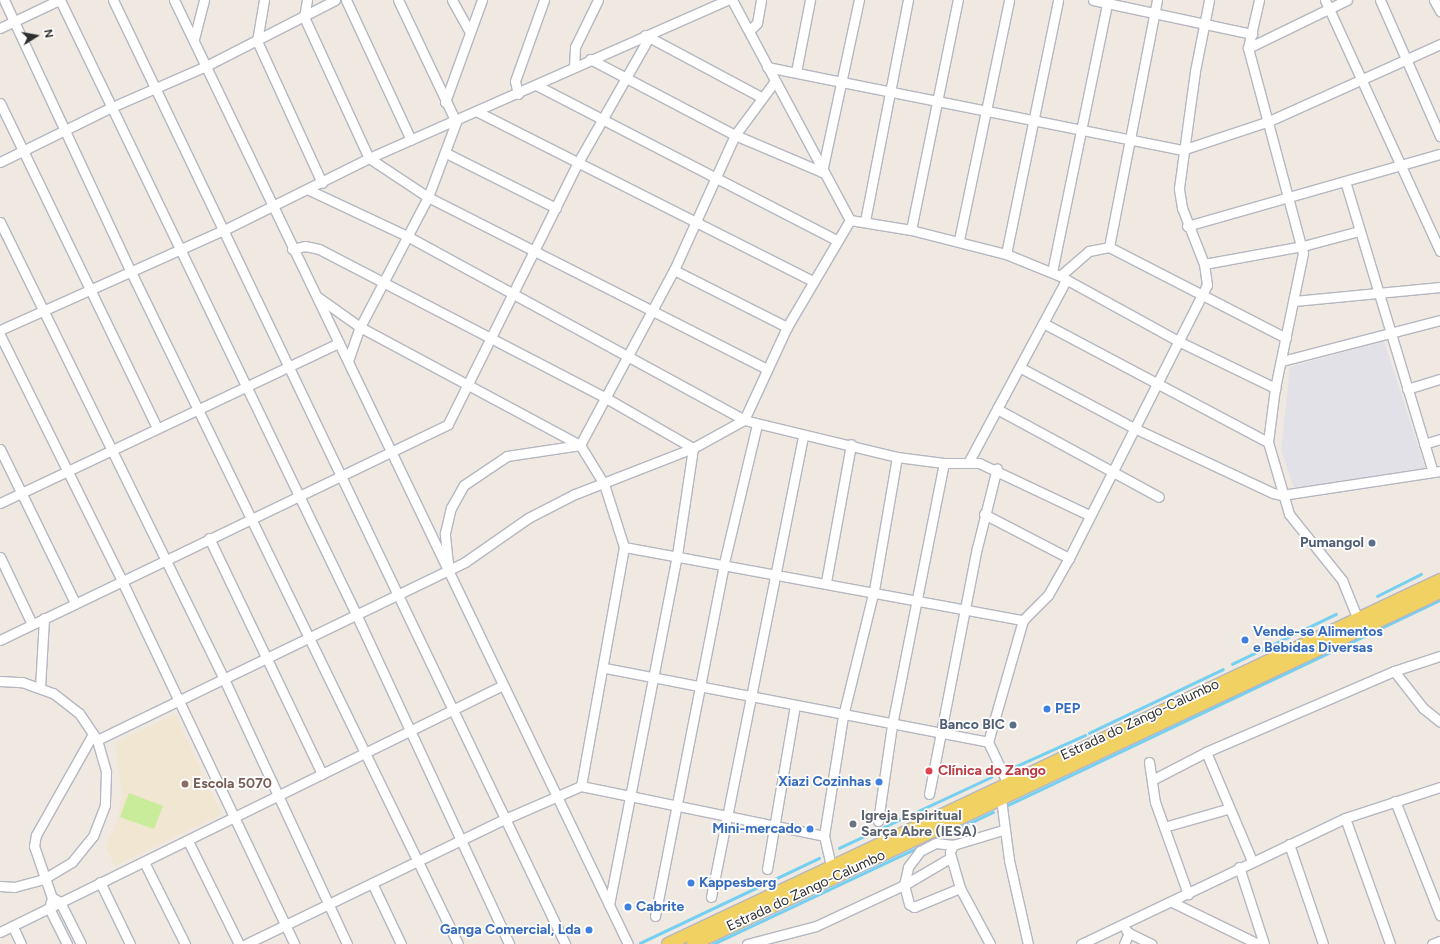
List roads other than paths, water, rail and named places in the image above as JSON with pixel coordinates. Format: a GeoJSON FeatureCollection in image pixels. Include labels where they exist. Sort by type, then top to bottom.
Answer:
{"type":"FeatureCollection","features":[{"type":"Feature","properties":{"kind":"main road","name":"Estrada do Zango-Calumbo"},"geometry":{"type":"LineString","coordinates":[[668,944],[1008,782],[1440,580]]}},
{"type":"Feature","properties":{"kind":"main road","name":"Estrada do Zango-Calumbo"},"geometry":{"type":"LineString","coordinates":[[693,944],[1440,592]]}},
{"type":"Feature","properties":{"kind":"street"},"geometry":{"type":"LineString","coordinates":[[4,0],[67,131],[131,272],[200,408],[458,944]]}},
{"type":"Feature","properties":{"kind":"street"},"geometry":{"type":"LineString","coordinates":[[0,28],[59,0],[356,614],[459,841],[510,944]]}},
{"type":"Feature","properties":{"kind":"street"},"geometry":{"type":"LineString","coordinates":[[113,0],[400,593],[451,708],[565,944]]}},
{"type":"Feature","properties":{"kind":"street"},"geometry":{"type":"LineString","coordinates":[[174,0],[194,39],[292,249],[318,297],[388,451],[448,569],[628,944]]}},
{"type":"Feature","properties":{"kind":"street"},"geometry":{"type":"LineString","coordinates":[[194,39],[204,0]]}},
{"type":"Feature","properties":{"kind":"street"},"geometry":{"type":"LineString","coordinates":[[264,0],[257,41],[322,183]]}},
{"type":"Feature","properties":{"kind":"street"},"geometry":{"type":"LineString","coordinates":[[307,0],[304,17],[370,158],[428,197],[767,369]]}},
{"type":"Feature","properties":{"kind":"street"},"geometry":{"type":"LineString","coordinates":[[0,162],[67,131],[112,107],[206,66],[335,0]]}},
{"type":"Feature","properties":{"kind":"street"},"geometry":{"type":"LineString","coordinates":[[346,0],[411,140]]}},
{"type":"Feature","properties":{"kind":"street"},"geometry":{"type":"LineString","coordinates":[[348,361],[360,327],[428,197],[446,153],[456,122],[445,102],[398,0]]}},
{"type":"Feature","properties":{"kind":"street"},"geometry":{"type":"LineString","coordinates":[[452,0],[469,31]]}},
{"type":"Feature","properties":{"kind":"street"},"geometry":{"type":"LineString","coordinates":[[445,102],[469,31],[482,0]]}},
{"type":"Feature","properties":{"kind":"street"},"geometry":{"type":"LineString","coordinates":[[518,94],[515,81],[544,0]]}},
{"type":"Feature","properties":{"kind":"street"},"geometry":{"type":"LineString","coordinates":[[574,67],[575,47],[598,0]]}},
{"type":"Feature","properties":{"kind":"street"},"geometry":{"type":"LineString","coordinates":[[0,330],[224,230],[309,190],[370,158],[456,122],[590,59],[728,0]]}},
{"type":"Feature","properties":{"kind":"street"},"geometry":{"type":"LineString","coordinates":[[732,0],[822,172],[850,220]]}},
{"type":"Feature","properties":{"kind":"street"},"geometry":{"type":"LineString","coordinates":[[749,31],[756,23],[761,0]]}},
{"type":"Feature","properties":{"kind":"street"},"geometry":{"type":"LineString","coordinates":[[796,72],[810,0]]}},
{"type":"Feature","properties":{"kind":"street"},"geometry":{"type":"LineString","coordinates":[[822,172],[859,0]]}},
{"type":"Feature","properties":{"kind":"street"},"geometry":{"type":"LineString","coordinates":[[865,221],[908,0]]}},
{"type":"Feature","properties":{"kind":"street"},"geometry":{"type":"LineString","coordinates":[[912,230],[958,0]]}},
{"type":"Feature","properties":{"kind":"street"},"geometry":{"type":"LineString","coordinates":[[958,240],[988,110],[1009,0]]}},
{"type":"Feature","properties":{"kind":"street"},"geometry":{"type":"LineString","coordinates":[[1006,254],[1058,0]]}},
{"type":"Feature","properties":{"kind":"street"},"geometry":{"type":"LineString","coordinates":[[1093,0],[1108,1],[1252,34]]}},
{"type":"Feature","properties":{"kind":"street"},"geometry":{"type":"LineString","coordinates":[[1109,247],[1157,0]]}},
{"type":"Feature","properties":{"kind":"street"},"geometry":{"type":"LineString","coordinates":[[1008,782],[988,742],[1023,620],[1048,595],[1069,558],[1089,515],[1113,471],[1156,383],[1203,298],[1207,285],[1204,264],[1188,226],[1179,188],[1182,150],[1209,0]]}},
{"type":"Feature","properties":{"kind":"street"},"geometry":{"type":"LineString","coordinates":[[1259,0],[1248,48],[1303,246],[1294,301],[1275,388],[1268,442],[1282,495],[1302,532],[1342,580],[1357,618]]}},
{"type":"Feature","properties":{"kind":"street"},"geometry":{"type":"LineString","coordinates":[[1325,0],[1440,251]]}},
{"type":"Feature","properties":{"kind":"street"},"geometry":{"type":"LineString","coordinates":[[1248,48],[1348,0]]}},
{"type":"Feature","properties":{"kind":"street"},"geometry":{"type":"LineString","coordinates":[[1380,0],[1440,136]]}},
{"type":"Feature","properties":{"kind":"street"},"geometry":{"type":"LineString","coordinates":[[1434,0],[1440,11]]}},
{"type":"Feature","properties":{"kind":"street"},"geometry":{"type":"LineString","coordinates":[[968,463],[1045,324],[1059,276],[1083,130],[1108,1]]}},
{"type":"Feature","properties":{"kind":"street"},"geometry":{"type":"LineString","coordinates":[[0,640],[122,581],[165,558],[342,475],[388,451],[422,440],[448,424],[468,387],[489,338],[513,294],[577,164],[625,78],[646,35]]}},
{"type":"Feature","properties":{"kind":"street"},"geometry":{"type":"LineString","coordinates":[[646,35],[761,97]]}},
{"type":"Feature","properties":{"kind":"street"},"geometry":{"type":"LineString","coordinates":[[767,67],[938,99],[1083,130],[1131,138],[1182,150],[1269,121],[1440,44]]}},
{"type":"Feature","properties":{"kind":"street"},"geometry":{"type":"LineString","coordinates":[[590,59],[735,135],[822,172]]}},
{"type":"Feature","properties":{"kind":"street"},"geometry":{"type":"LineString","coordinates":[[580,445],[674,270],[694,222],[735,135],[761,97],[775,81]]}},
{"type":"Feature","properties":{"kind":"street"},"geometry":{"type":"LineString","coordinates":[[536,85],[602,121],[716,177],[836,240]]}},
{"type":"Feature","properties":{"kind":"street"},"geometry":{"type":"LineString","coordinates":[[0,103],[157,428]]}},
{"type":"Feature","properties":{"kind":"street"},"geometry":{"type":"LineString","coordinates":[[478,112],[577,164],[813,281]]}},
{"type":"Feature","properties":{"kind":"street"},"geometry":{"type":"LineString","coordinates":[[446,153],[556,208]]}},
{"type":"Feature","properties":{"kind":"street"},"geometry":{"type":"LineString","coordinates":[[1188,226],[1440,154]]}},
{"type":"Feature","properties":{"kind":"street"},"geometry":{"type":"LineString","coordinates":[[1021,368],[1134,428],[1258,488],[1282,495],[1437,472],[1424,444],[1389,333],[1345,181]]}},
{"type":"Feature","properties":{"kind":"street"},"geometry":{"type":"LineString","coordinates":[[309,190],[407,236],[744,420],[757,425],[851,444],[897,457],[944,463],[968,463],[997,468],[1089,515]]}},
{"type":"Feature","properties":{"kind":"street"},"geometry":{"type":"LineString","coordinates":[[850,220],[865,221],[958,240],[1006,254],[1059,276],[1180,342],[1275,388]]}},
{"type":"Feature","properties":{"kind":"street"},"geometry":{"type":"LineString","coordinates":[[81,944],[44,879],[34,846],[36,835],[95,737],[267,658],[465,562],[528,518],[604,484],[693,448],[744,420],[787,327],[836,240],[850,220]]}},
{"type":"Feature","properties":{"kind":"street"},"geometry":{"type":"LineString","coordinates":[[0,222],[113,449],[224,678],[347,944]]}},
{"type":"Feature","properties":{"kind":"street"},"geometry":{"type":"LineString","coordinates":[[1204,264],[1303,246],[1359,231]]}},
{"type":"Feature","properties":{"kind":"street"},"geometry":{"type":"LineString","coordinates":[[292,249],[305,246],[319,249],[606,398],[693,448]]}},
{"type":"Feature","properties":{"kind":"street"},"geometry":{"type":"LineString","coordinates":[[1059,276],[1089,251],[1109,247],[1203,298],[1286,338]]}},
{"type":"Feature","properties":{"kind":"street"},"geometry":{"type":"LineString","coordinates":[[674,270],[787,327]]}},
{"type":"Feature","properties":{"kind":"street"},"geometry":{"type":"LineString","coordinates":[[1294,301],[1440,287]]}},
{"type":"Feature","properties":{"kind":"street"},"geometry":{"type":"LineString","coordinates":[[318,297],[360,327],[468,387],[580,445],[604,484],[624,547],[604,668],[581,786]]}},
{"type":"Feature","properties":{"kind":"street"},"geometry":{"type":"LineString","coordinates":[[1282,361],[1440,320]]}},
{"type":"Feature","properties":{"kind":"street"},"geometry":{"type":"LineString","coordinates":[[1045,324],[1268,442]]}},
{"type":"Feature","properties":{"kind":"street"},"geometry":{"type":"LineString","coordinates":[[0,335],[66,472],[122,581],[294,944]]}},
{"type":"Feature","properties":{"kind":"street"},"geometry":{"type":"LineString","coordinates":[[0,503],[289,365],[339,343]]}},
{"type":"Feature","properties":{"kind":"street"},"geometry":{"type":"LineString","coordinates":[[1407,389],[1440,379]]}},
{"type":"Feature","properties":{"kind":"street"},"geometry":{"type":"LineString","coordinates":[[997,409],[1159,497]]}},
{"type":"Feature","properties":{"kind":"street"},"geometry":{"type":"LineString","coordinates":[[655,916],[703,686],[724,563],[757,425]]}},
{"type":"Feature","properties":{"kind":"street"},"geometry":{"type":"LineString","coordinates":[[711,897],[724,817],[751,696],[803,435]]}},
{"type":"Feature","properties":{"kind":"street"},"geometry":{"type":"LineString","coordinates":[[1424,444],[1440,439]]}},
{"type":"Feature","properties":{"kind":"street"},"geometry":{"type":"LineString","coordinates":[[826,582],[851,444]]}},
{"type":"Feature","properties":{"kind":"street"},"geometry":{"type":"LineString","coordinates":[[448,569],[445,533],[451,508],[464,485],[507,456],[580,445]]}},
{"type":"Feature","properties":{"kind":"street"},"geometry":{"type":"LineString","coordinates":[[608,904],[677,554],[693,448]]}},
{"type":"Feature","properties":{"kind":"street"},"geometry":{"type":"LineString","coordinates":[[0,449],[75,603]]}},
{"type":"Feature","properties":{"kind":"street"},"geometry":{"type":"LineString","coordinates":[[831,866],[824,836],[843,716],[874,590],[897,457]]}},
{"type":"Feature","properties":{"kind":"street"},"geometry":{"type":"LineString","coordinates":[[878,821],[892,725],[944,463]]}},
{"type":"Feature","properties":{"kind":"street"},"geometry":{"type":"LineString","coordinates":[[929,794],[944,733],[984,514],[997,468]]}},
{"type":"Feature","properties":{"kind":"street"},"geometry":{"type":"LineString","coordinates":[[984,514],[1069,558]]}},
{"type":"Feature","properties":{"kind":"street"},"geometry":{"type":"LineString","coordinates":[[208,538],[322,774]]}},
{"type":"Feature","properties":{"kind":"street"},"geometry":{"type":"LineString","coordinates":[[624,547],[677,554],[776,572],[967,607],[1023,620]]}},
{"type":"Feature","properties":{"kind":"street"},"geometry":{"type":"LineString","coordinates":[[0,557],[32,624]]}},
{"type":"Feature","properties":{"kind":"street"},"geometry":{"type":"LineString","coordinates":[[40,688],[44,618]]}},
{"type":"Feature","properties":{"kind":"street"},"geometry":{"type":"LineString","coordinates":[[1152,780],[1206,752],[1394,671],[1440,656]]}},
{"type":"Feature","properties":{"kind":"street"},"geometry":{"type":"LineString","coordinates":[[604,668],[654,676],[843,716],[988,742]]}},
{"type":"Feature","properties":{"kind":"street"},"geometry":{"type":"LineString","coordinates":[[1394,671],[1423,708],[1440,722]]}},
{"type":"Feature","properties":{"kind":"street"},"geometry":{"type":"LineString","coordinates":[[0,681],[22,682],[53,693],[79,713],[95,737],[106,772],[102,811],[93,836],[72,862],[44,879],[14,887],[0,886]]}},
{"type":"Feature","properties":{"kind":"street"},"geometry":{"type":"LineString","coordinates":[[0,932],[13,927],[49,908],[56,900],[100,882],[188,841],[451,708],[503,685]]}},
{"type":"Feature","properties":{"kind":"street"},"geometry":{"type":"LineString","coordinates":[[767,869],[773,825],[795,706]]}},
{"type":"Feature","properties":{"kind":"street"},"geometry":{"type":"LineString","coordinates":[[1206,752],[1227,809],[1252,861]]}},
{"type":"Feature","properties":{"kind":"street"},"geometry":{"type":"LineString","coordinates":[[1149,762],[1164,827],[1188,894]]}},
{"type":"Feature","properties":{"kind":"street"},"geometry":{"type":"LineString","coordinates":[[246,944],[505,818],[581,786],[724,817],[773,825],[824,836]]}},
{"type":"Feature","properties":{"kind":"street"},"geometry":{"type":"LineString","coordinates":[[1081,944],[1172,902],[1239,867],[1345,818],[1440,787]]}},
{"type":"Feature","properties":{"kind":"street"},"geometry":{"type":"LineString","coordinates":[[1000,799],[1003,830],[1028,944]]}},
{"type":"Feature","properties":{"kind":"street"},"geometry":{"type":"LineString","coordinates":[[1395,801],[1440,915]]}},
{"type":"Feature","properties":{"kind":"street"},"geometry":{"type":"LineString","coordinates":[[1164,827],[1227,809]]}},
{"type":"Feature","properties":{"kind":"street"},"geometry":{"type":"LineString","coordinates":[[1345,818],[1390,944]]}},
{"type":"Feature","properties":{"kind":"street"},"geometry":{"type":"LineString","coordinates":[[960,888],[914,907],[909,904],[904,885],[908,867],[920,851],[936,844],[953,845],[1003,830]]}},
{"type":"Feature","properties":{"kind":"street"},"geometry":{"type":"LineString","coordinates":[[188,841],[239,944]]}},
{"type":"Feature","properties":{"kind":"street"},"geometry":{"type":"LineString","coordinates":[[1288,844],[1323,944]]}},
{"type":"Feature","properties":{"kind":"street"},"geometry":{"type":"LineString","coordinates":[[953,845],[950,858],[960,888],[990,944]]}},
{"type":"Feature","properties":{"kind":"street"},"geometry":{"type":"LineString","coordinates":[[747,944],[816,926],[904,885],[950,858]]}},
{"type":"Feature","properties":{"kind":"street"},"geometry":{"type":"LineString","coordinates":[[144,862],[185,944]]}},
{"type":"Feature","properties":{"kind":"street"},"geometry":{"type":"LineString","coordinates":[[1239,867],[1264,944]]}},
{"type":"Feature","properties":{"kind":"street"},"geometry":{"type":"LineString","coordinates":[[100,882],[130,944]]}},
{"type":"Feature","properties":{"kind":"street"},"geometry":{"type":"LineString","coordinates":[[372,883],[401,944]]}},
{"type":"Feature","properties":{"kind":"street"},"geometry":{"type":"LineString","coordinates":[[1172,902],[1258,944]]}},
{"type":"Feature","properties":{"kind":"street"},"geometry":{"type":"LineString","coordinates":[[49,908],[67,944]]}},
{"type":"Feature","properties":{"kind":"street"},"geometry":{"type":"LineString","coordinates":[[1120,926],[1129,933],[1152,944]]}},
{"type":"Feature","properties":{"kind":"street"},"geometry":{"type":"LineString","coordinates":[[13,927],[21,944]]}},
{"type":"Feature","properties":{"kind":"street"},"geometry":{"type":"LineString","coordinates":[[1124,944],[1129,933]]}},
{"type":"Feature","properties":{"kind":"street"},"geometry":{"type":"LineString","coordinates":[[1432,944],[1440,941]]}},
{"type":"Feature","properties":{"kind":"waterway"},"geometry":{"type":"LineString","coordinates":[[1377,596],[1421,574]]}},
{"type":"Feature","properties":{"kind":"waterway"},"geometry":{"type":"LineString","coordinates":[[1008,805],[1440,600]]}},
{"type":"Feature","properties":{"kind":"waterway"},"geometry":{"type":"LineString","coordinates":[[1232,664],[1336,614]]}},
{"type":"Feature","properties":{"kind":"waterway"},"geometry":{"type":"LineString","coordinates":[[1089,733],[1223,669]]}},
{"type":"Feature","properties":{"kind":"waterway"},"geometry":{"type":"LineString","coordinates":[[1012,768],[1085,735]]}},
{"type":"Feature","properties":{"kind":"waterway"},"geometry":{"type":"LineString","coordinates":[[839,848],[991,777]]}},
{"type":"Feature","properties":{"kind":"waterway"},"geometry":{"type":"LineString","coordinates":[[934,840],[993,812]]}},
{"type":"Feature","properties":{"kind":"waterway"},"geometry":{"type":"LineString","coordinates":[[713,944],[919,847]]}},
{"type":"Feature","properties":{"kind":"waterway"},"geometry":{"type":"LineString","coordinates":[[640,943],[819,858]]}},
{"type":"Feature","properties":{"kind":"place","name":"Pumangol"},"geometry":{"type":"Point","coordinates":[1372,543]}},
{"type":"Feature","properties":{"kind":"place","name":"Vende-se Alimentos e Bebidas Diversas"},"geometry":{"type":"Point","coordinates":[1245,640]}},
{"type":"Feature","properties":{"kind":"place","name":"PEP"},"geometry":{"type":"Point","coordinates":[1047,709]}},
{"type":"Feature","properties":{"kind":"place","name":"Banco BIC"},"geometry":{"type":"Point","coordinates":[1013,725]}},
{"type":"Feature","properties":{"kind":"place","name":"Clínica do Zango"},"geometry":{"type":"Point","coordinates":[929,771]}},
{"type":"Feature","properties":{"kind":"place","name":"Xiazi Cozinhas"},"geometry":{"type":"Point","coordinates":[879,782]}},
{"type":"Feature","properties":{"kind":"place","name":"Escola 5070"},"geometry":{"type":"Point","coordinates":[185,784]}},
{"type":"Feature","properties":{"kind":"place","name":"Igreja Espiritual Sarça Abre (IESA)"},"geometry":{"type":"Point","coordinates":[853,824]}},
{"type":"Feature","properties":{"kind":"place","name":"Mini-mercado"},"geometry":{"type":"Point","coordinates":[810,829]}},
{"type":"Feature","properties":{"kind":"place","name":"Kappesberg"},"geometry":{"type":"Point","coordinates":[691,883]}},
{"type":"Feature","properties":{"kind":"place","name":"Cabrite"},"geometry":{"type":"Point","coordinates":[628,907]}},
{"type":"Feature","properties":{"kind":"place","name":"Ganga Comercial, Lda"},"geometry":{"type":"Point","coordinates":[589,930]}}]}
